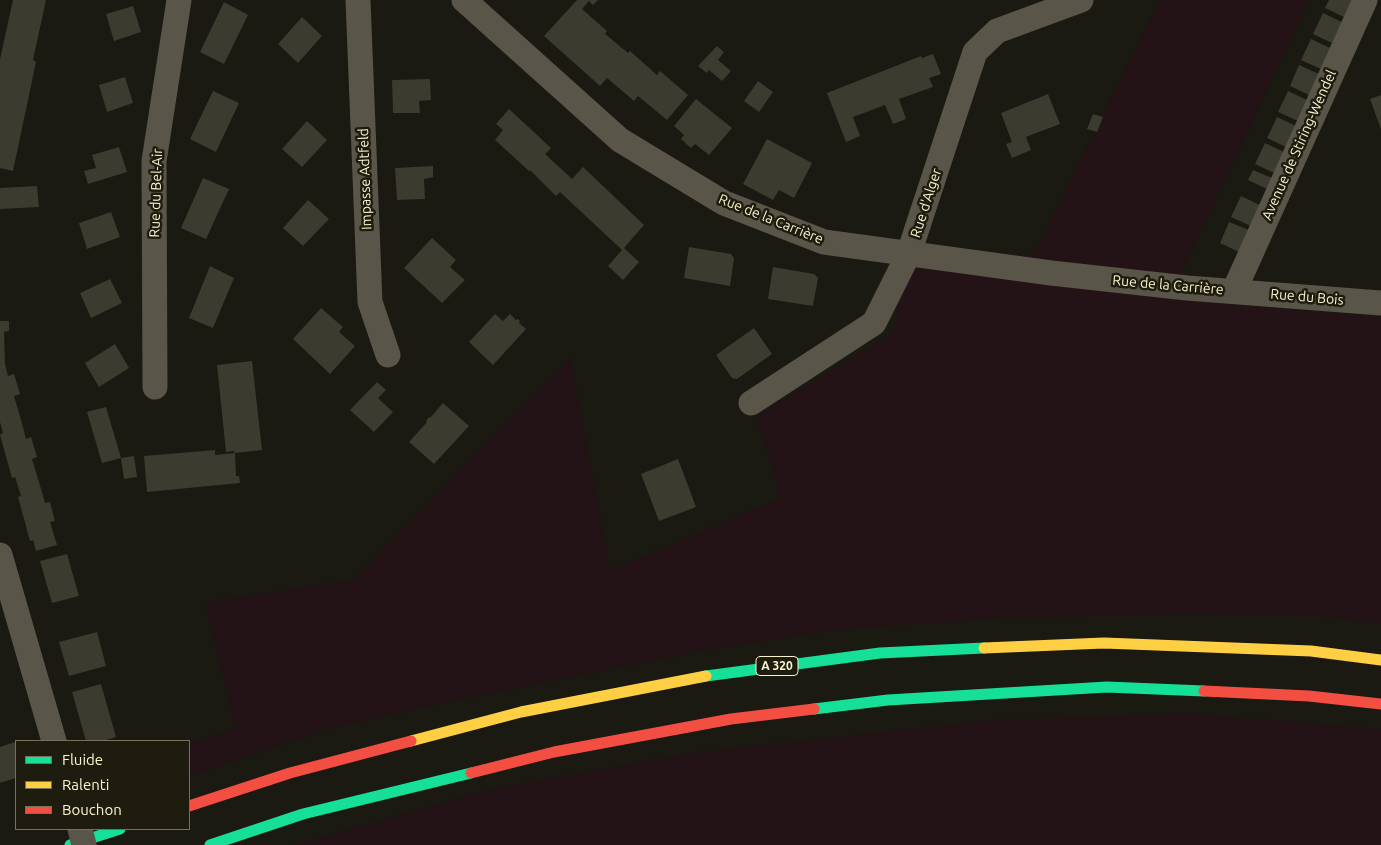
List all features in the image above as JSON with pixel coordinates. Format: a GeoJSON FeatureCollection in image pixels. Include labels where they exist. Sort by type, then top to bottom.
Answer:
{"type":"FeatureCollection","features":[{"type":"Feature","properties":{"kind":"highway","name":"A 320"},"geometry":{"type":"LineString","coordinates":[[190,806],[290,773],[521,712],[726,672],[880,653],[1104,643],[1311,651],[1381,660]]}},
{"type":"Feature","properties":{"kind":"highway"},"geometry":{"type":"LineString","coordinates":[[210,845],[303,814],[554,752],[731,719],[888,700],[1107,687],[1309,696],[1381,704]]}},
{"type":"Feature","properties":{"kind":"highway"},"geometry":{"type":"LineString","coordinates":[[70,845],[117,830]]}},
{"type":"Feature","properties":{"kind":"street","name":"Rue du Bel-Air"},"geometry":{"type":"LineString","coordinates":[[155,387],[154,161],[180,0]]}},
{"type":"Feature","properties":{"kind":"street","name":"Impasse Adtfeld"},"geometry":{"type":"LineString","coordinates":[[358,0],[370,302],[388,355]]}},
{"type":"Feature","properties":{"kind":"street","name":"Rue de la Carrière"},"geometry":{"type":"LineString","coordinates":[[464,0],[620,140],[724,203],[824,242],[1051,273],[1187,288],[1234,291]]}},
{"type":"Feature","properties":{"kind":"street","name":"Rue d'Alger"},"geometry":{"type":"LineString","coordinates":[[751,403],[874,324],[909,253],[975,52],[997,31],[1081,0]]}},
{"type":"Feature","properties":{"kind":"street","name":"Avenue de Stiring-Wendel"},"geometry":{"type":"LineString","coordinates":[[1234,291],[1365,0]]}},
{"type":"Feature","properties":{"kind":"street","name":"Rue du Bois"},"geometry":{"type":"LineString","coordinates":[[1234,291],[1381,303]]}},
{"type":"Feature","properties":{"kind":"street"},"geometry":{"type":"LineString","coordinates":[[0,555],[54,740]]}},
{"type":"Feature","properties":{"kind":"street"},"geometry":{"type":"LineString","coordinates":[[80,830],[84,845]]}},
{"type":"Feature","properties":{"kind":"shaded area"},"geometry":{"type":"Polygon","coordinates":[[[1160,0],[1309,0],[1169,298],[1381,318],[1381,624],[1313,615],[1173,614],[999,618],[842,629],[703,650],[451,701],[326,729],[190,776],[190,743],[236,729],[205,602],[354,580],[570,357],[610,571],[781,498],[757,416],[892,334],[907,272],[1034,254],[1160,0]]]}},
{"type":"Feature","properties":{"kind":"shaded area"},"geometry":{"type":"Polygon","coordinates":[[[1190,714],[1381,730],[1381,845],[295,845],[491,789],[692,753],[995,720],[1190,714]]]}},
{"type":"Feature","properties":{"kind":"building"},"geometry":{"type":"Polygon","coordinates":[[[13,0],[46,0],[33,60],[36,62],[13,171],[0,168],[0,59],[13,0]]]}},
{"type":"Feature","properties":{"kind":"building"},"geometry":{"type":"Polygon","coordinates":[[[577,0],[598,0],[593,5],[589,1],[582,9],[607,31],[605,34],[628,53],[630,51],[657,75],[660,71],[688,95],[667,120],[638,96],[634,101],[607,78],[600,86],[544,36],[577,0]]]}},
{"type":"Feature","properties":{"kind":"building"},"geometry":{"type":"Polygon","coordinates":[[[1329,0],[1352,0],[1344,17],[1325,8],[1329,0]]]}},
{"type":"Feature","properties":{"kind":"building"},"geometry":{"type":"Polygon","coordinates":[[[224,2],[248,15],[224,64],[200,52],[224,2]]]}},
{"type":"Feature","properties":{"kind":"building"},"geometry":{"type":"Polygon","coordinates":[[[133,6],[141,32],[114,41],[106,14],[133,6]]]}},
{"type":"Feature","properties":{"kind":"building"},"geometry":{"type":"Polygon","coordinates":[[[1323,13],[1342,22],[1332,43],[1313,34],[1323,13]]]}},
{"type":"Feature","properties":{"kind":"building"},"geometry":{"type":"Polygon","coordinates":[[[302,17],[322,36],[298,63],[278,44],[302,17]]]}},
{"type":"Feature","properties":{"kind":"building"},"geometry":{"type":"Polygon","coordinates":[[[1311,39],[1330,48],[1321,69],[1301,60],[1311,39]]]}},
{"type":"Feature","properties":{"kind":"building"},"geometry":{"type":"Polygon","coordinates":[[[717,46],[724,52],[718,60],[731,71],[722,81],[709,70],[707,73],[698,66],[717,46]]]}},
{"type":"Feature","properties":{"kind":"building"},"geometry":{"type":"Polygon","coordinates":[[[933,54],[941,74],[929,78],[933,87],[899,99],[906,119],[893,124],[885,105],[853,117],[860,136],[846,142],[827,93],[921,56],[922,58],[933,54]]]}},
{"type":"Feature","properties":{"kind":"building"},"geometry":{"type":"Polygon","coordinates":[[[1299,65],[1319,74],[1309,95],[1290,86],[1299,65]]]}},
{"type":"Feature","properties":{"kind":"building"},"geometry":{"type":"Polygon","coordinates":[[[125,77],[133,103],[107,112],[99,85],[125,77]]]}},
{"type":"Feature","properties":{"kind":"building"},"geometry":{"type":"Polygon","coordinates":[[[430,79],[431,100],[419,101],[420,113],[393,113],[392,80],[430,79]]]}},
{"type":"Feature","properties":{"kind":"building"},"geometry":{"type":"Polygon","coordinates":[[[758,81],[773,92],[759,112],[744,101],[758,81]]]}},
{"type":"Feature","properties":{"kind":"building"},"geometry":{"type":"Polygon","coordinates":[[[213,91],[239,103],[216,152],[190,139],[213,91]]]}},
{"type":"Feature","properties":{"kind":"building"},"geometry":{"type":"Polygon","coordinates":[[[1288,91],[1307,100],[1298,121],[1278,112],[1288,91]]]}},
{"type":"Feature","properties":{"kind":"building"},"geometry":{"type":"Polygon","coordinates":[[[1048,94],[1060,124],[1026,137],[1031,150],[1012,158],[1006,144],[1012,142],[1001,113],[1048,94]]]}},
{"type":"Feature","properties":{"kind":"building"},"geometry":{"type":"Polygon","coordinates":[[[1381,95],[1381,129],[1370,99],[1381,95]]]}},
{"type":"Feature","properties":{"kind":"building"},"geometry":{"type":"Polygon","coordinates":[[[696,99],[732,128],[709,155],[695,144],[691,148],[681,139],[684,135],[674,126],[696,99]]]}},
{"type":"Feature","properties":{"kind":"building"},"geometry":{"type":"Polygon","coordinates":[[[509,109],[551,148],[545,154],[572,179],[583,167],[644,225],[624,248],[639,262],[623,280],[608,266],[622,250],[560,192],[556,196],[530,170],[495,140],[503,130],[496,124],[509,109]]]}},
{"type":"Feature","properties":{"kind":"building"},"geometry":{"type":"Polygon","coordinates":[[[1093,114],[1103,117],[1097,132],[1087,129],[1093,114]]]}},
{"type":"Feature","properties":{"kind":"building"},"geometry":{"type":"Polygon","coordinates":[[[1277,117],[1296,126],[1286,147],[1267,138],[1277,117]]]}},
{"type":"Feature","properties":{"kind":"building"},"geometry":{"type":"Polygon","coordinates":[[[307,121],[327,140],[302,167],[282,149],[307,121]]]}},
{"type":"Feature","properties":{"kind":"building"},"geometry":{"type":"Polygon","coordinates":[[[767,139],[812,163],[794,198],[779,190],[773,200],[743,184],[767,139]]]}},
{"type":"Feature","properties":{"kind":"building"},"geometry":{"type":"Polygon","coordinates":[[[1265,143],[1284,152],[1274,173],[1255,164],[1265,143]]]}},
{"type":"Feature","properties":{"kind":"building"},"geometry":{"type":"Polygon","coordinates":[[[119,147],[127,172],[88,184],[84,171],[96,168],[92,155],[119,147]]]}},
{"type":"Feature","properties":{"kind":"building"},"geometry":{"type":"Polygon","coordinates":[[[433,166],[433,177],[424,179],[425,199],[397,200],[395,168],[433,166]]]}},
{"type":"Feature","properties":{"kind":"building"},"geometry":{"type":"Polygon","coordinates":[[[1253,170],[1272,178],[1267,189],[1248,180],[1253,170]]]}},
{"type":"Feature","properties":{"kind":"building"},"geometry":{"type":"Polygon","coordinates":[[[203,178],[229,189],[206,239],[181,228],[203,178]]]}},
{"type":"Feature","properties":{"kind":"building"},"geometry":{"type":"Polygon","coordinates":[[[37,186],[39,207],[0,209],[0,188],[37,186]]]}},
{"type":"Feature","properties":{"kind":"building"},"geometry":{"type":"Polygon","coordinates":[[[1241,196],[1260,205],[1251,226],[1231,217],[1241,196]]]}},
{"type":"Feature","properties":{"kind":"building"},"geometry":{"type":"Polygon","coordinates":[[[308,200],[329,219],[303,246],[283,228],[308,200]]]}},
{"type":"Feature","properties":{"kind":"building"},"geometry":{"type":"Polygon","coordinates":[[[111,212],[120,237],[87,249],[79,223],[111,212]]]}},
{"type":"Feature","properties":{"kind":"building"},"geometry":{"type":"Polygon","coordinates":[[[1229,222],[1249,230],[1239,252],[1220,243],[1229,222]]]}},
{"type":"Feature","properties":{"kind":"building"},"geometry":{"type":"Polygon","coordinates":[[[432,238],[456,260],[450,267],[465,280],[442,303],[404,268],[432,238]]]}},
{"type":"Feature","properties":{"kind":"building"},"geometry":{"type":"Polygon","coordinates":[[[689,247],[731,254],[734,258],[730,286],[684,278],[689,247]]]}},
{"type":"Feature","properties":{"kind":"building"},"geometry":{"type":"Polygon","coordinates":[[[210,266],[234,278],[213,328],[189,318],[210,266]]]}},
{"type":"Feature","properties":{"kind":"building"},"geometry":{"type":"Polygon","coordinates":[[[773,267],[814,274],[818,278],[813,306],[768,299],[773,267]]]}},
{"type":"Feature","properties":{"kind":"building"},"geometry":{"type":"Polygon","coordinates":[[[110,279],[122,303],[91,318],[80,293],[110,279]]]}},
{"type":"Feature","properties":{"kind":"building"},"geometry":{"type":"Polygon","coordinates":[[[321,308],[343,327],[339,332],[355,346],[330,374],[293,339],[321,308]]]}},
{"type":"Feature","properties":{"kind":"building"},"geometry":{"type":"Polygon","coordinates":[[[495,314],[503,321],[510,314],[516,320],[518,319],[519,323],[526,329],[493,365],[469,342],[495,314]]]}},
{"type":"Feature","properties":{"kind":"building"},"geometry":{"type":"Polygon","coordinates":[[[0,321],[9,321],[9,331],[4,332],[5,364],[8,376],[14,374],[20,394],[14,396],[26,439],[31,437],[37,457],[32,459],[45,503],[50,502],[55,521],[50,522],[57,545],[36,551],[33,540],[30,541],[18,497],[21,496],[15,477],[12,478],[0,435],[3,433],[0,422],[0,321]]]}},
{"type":"Feature","properties":{"kind":"building"},"geometry":{"type":"Polygon","coordinates":[[[754,328],[772,354],[737,379],[732,378],[716,355],[754,328]]]}},
{"type":"Feature","properties":{"kind":"building"},"geometry":{"type":"Polygon","coordinates":[[[115,344],[129,368],[99,387],[85,363],[115,344]]]}},
{"type":"Feature","properties":{"kind":"building"},"geometry":{"type":"Polygon","coordinates":[[[252,361],[262,450],[226,452],[217,365],[252,361]]]}},
{"type":"Feature","properties":{"kind":"building"},"geometry":{"type":"Polygon","coordinates":[[[377,382],[386,390],[378,398],[393,412],[374,432],[350,410],[377,382]]]}},
{"type":"Feature","properties":{"kind":"building"},"geometry":{"type":"Polygon","coordinates":[[[443,403],[469,426],[434,464],[409,442],[443,403]]]}},
{"type":"Feature","properties":{"kind":"building"},"geometry":{"type":"Polygon","coordinates":[[[106,407],[121,458],[102,463],[87,412],[106,407]]]}},
{"type":"Feature","properties":{"kind":"building"},"geometry":{"type":"Polygon","coordinates":[[[215,450],[215,455],[235,453],[236,476],[239,476],[240,483],[147,492],[144,456],[215,450]]]}},
{"type":"Feature","properties":{"kind":"building"},"geometry":{"type":"Polygon","coordinates":[[[134,456],[137,477],[124,479],[121,458],[134,456]]]}},
{"type":"Feature","properties":{"kind":"building"},"geometry":{"type":"Polygon","coordinates":[[[678,459],[696,507],[659,521],[641,474],[678,459]]]}},
{"type":"Feature","properties":{"kind":"building"},"geometry":{"type":"Polygon","coordinates":[[[67,554],[79,596],[52,603],[40,561],[67,554]]]}},
{"type":"Feature","properties":{"kind":"building"},"geometry":{"type":"Polygon","coordinates":[[[97,632],[106,666],[69,676],[59,642],[97,632]]]}},
{"type":"Feature","properties":{"kind":"building"},"geometry":{"type":"Polygon","coordinates":[[[101,684],[116,737],[106,740],[86,740],[72,692],[101,684]]]}},
{"type":"Feature","properties":{"kind":"building"},"geometry":{"type":"Polygon","coordinates":[[[15,742],[15,778],[0,783],[0,747],[15,742]]]}},
{"type":"Feature","properties":{"kind":"traffic: fast"},"geometry":{"type":"LineString","coordinates":[[706,676],[880,653],[984,648]]}},
{"type":"Feature","properties":{"kind":"traffic: fast"},"geometry":{"type":"LineString","coordinates":[[814,709],[888,700],[1107,687],[1204,691]]}},
{"type":"Feature","properties":{"kind":"traffic: fast"},"geometry":{"type":"LineString","coordinates":[[210,845],[303,814],[471,773]]}},
{"type":"Feature","properties":{"kind":"traffic: fast"},"geometry":{"type":"LineString","coordinates":[[70,845],[117,830]]}},
{"type":"Feature","properties":{"kind":"traffic: slow"},"geometry":{"type":"LineString","coordinates":[[984,648],[1104,643],[1311,651],[1381,660]]}},
{"type":"Feature","properties":{"kind":"traffic: slow"},"geometry":{"type":"LineString","coordinates":[[411,741],[521,712],[706,676]]}},
{"type":"Feature","properties":{"kind":"traffic: jam"},"geometry":{"type":"LineString","coordinates":[[1204,691],[1309,696],[1381,704]]}},
{"type":"Feature","properties":{"kind":"traffic: jam"},"geometry":{"type":"LineString","coordinates":[[471,773],[554,752],[731,719],[814,709]]}},
{"type":"Feature","properties":{"kind":"traffic: jam"},"geometry":{"type":"LineString","coordinates":[[190,806],[290,773],[411,741]]}}]}
